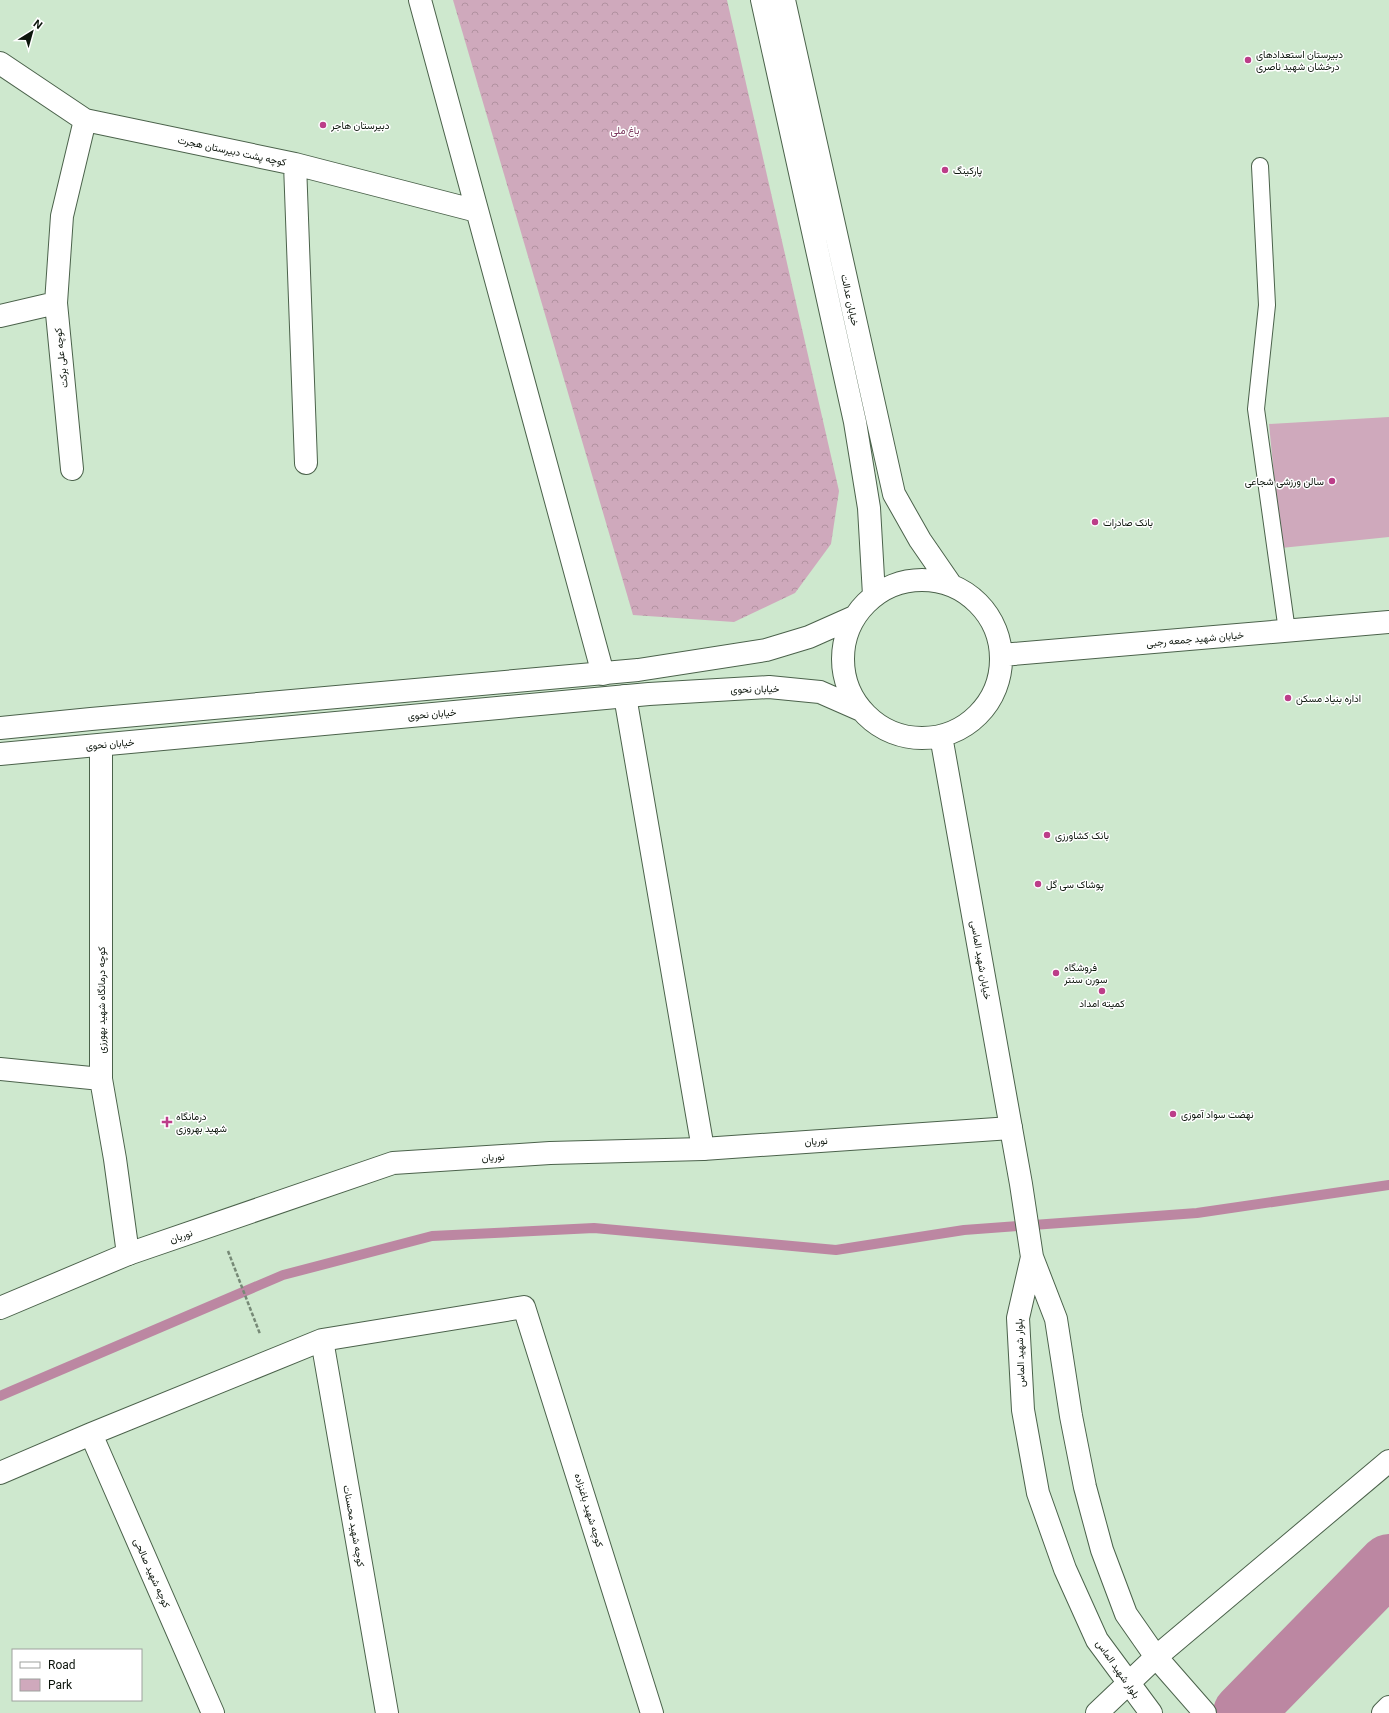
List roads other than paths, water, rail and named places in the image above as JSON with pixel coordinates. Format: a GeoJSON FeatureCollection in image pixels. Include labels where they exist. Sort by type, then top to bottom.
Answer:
{"type":"FeatureCollection","features":[{"type":"Feature","properties":{"kind":"street"},"geometry":{"type":"LineString","coordinates":[[420,0],[603,674]]}},
{"type":"Feature","properties":{"kind":"street"},"geometry":{"type":"LineString","coordinates":[[762,0],[855,422],[869,508],[874,595]]}},
{"type":"Feature","properties":{"kind":"street","name":"خیابان عدالت"},"geometry":{"type":"LineString","coordinates":[[784,0],[894,494],[920,540],[951,585]]}},
{"type":"Feature","properties":{"kind":"street","name":"کوچه پشت دبیرستان هجرت"},"geometry":{"type":"LineString","coordinates":[[0,62],[85,120],[295,164],[477,211]]}},
{"type":"Feature","properties":{"kind":"street","name":"کوچه علی برکت"},"geometry":{"type":"LineString","coordinates":[[72,469],[56,303],[62,216],[85,120]]}},
{"type":"Feature","properties":{"kind":"street"},"geometry":{"type":"LineString","coordinates":[[295,164],[306,463]]}},
{"type":"Feature","properties":{"kind":"street"},"geometry":{"type":"LineString","coordinates":[[0,316],[56,303]]}},
{"type":"Feature","properties":{"kind":"street"},"geometry":{"type":"LineString","coordinates":[[911,580],[931,580],[951,585],[971,596],[987,613],[997,633],[1002,655],[998,682],[986,706],[967,725],[941,736],[919,738],[897,734],[877,725],[861,710],[850,693],[844,674],[843,654],[846,634],[854,617],[874,595],[891,586],[911,580]]}},
{"type":"Feature","properties":{"kind":"street"},"geometry":{"type":"LineString","coordinates":[[0,728],[603,674],[766,650],[809,637],[854,617]]}},
{"type":"Feature","properties":{"kind":"street","name":"خیابان شهید جمعه رجبی"},"geometry":{"type":"LineString","coordinates":[[1002,655],[1389,622]]}},
{"type":"Feature","properties":{"kind":"street","name":"خیابان نحوی"},"geometry":{"type":"LineString","coordinates":[[0,754],[624,696],[769,687],[820,692],[861,710]]}},
{"type":"Feature","properties":{"kind":"street"},"geometry":{"type":"LineString","coordinates":[[624,696],[703,1149]]}},
{"type":"Feature","properties":{"kind":"street","name":"خیابان شهید الماسی"},"geometry":{"type":"LineString","coordinates":[[941,736],[1011,1128],[1032,1257]]}},
{"type":"Feature","properties":{"kind":"street","name":"کوچه درمانگاه شهید بهورزی"},"geometry":{"type":"LineString","coordinates":[[101,745],[101,1079],[115,1159],[128,1254]]}},
{"type":"Feature","properties":{"kind":"street"},"geometry":{"type":"LineString","coordinates":[[0,1069],[101,1079]]}},
{"type":"Feature","properties":{"kind":"street","name":"نوریان"},"geometry":{"type":"LineString","coordinates":[[0,1308],[128,1254],[394,1163],[550,1153],[703,1149],[1011,1128]]}},
{"type":"Feature","properties":{"kind":"street"},"geometry":{"type":"LineString","coordinates":[[1032,1257],[1056,1319],[1071,1416],[1085,1487],[1102,1550],[1126,1614],[1156,1657],[1201,1708]]}},
{"type":"Feature","properties":{"kind":"street","name":"بلوار شهید الماس"},"geometry":{"type":"LineString","coordinates":[[1032,1257],[1018,1318],[1023,1410],[1038,1493],[1065,1569],[1097,1640],[1128,1684],[1151,1713]]}},
{"type":"Feature","properties":{"kind":"street","name":"کوچه شهید باغنزاده"},"geometry":{"type":"LineString","coordinates":[[322,1340],[524,1307],[652,1713]]}},
{"type":"Feature","properties":{"kind":"street"},"geometry":{"type":"LineString","coordinates":[[0,1473],[91,1434],[322,1340]]}},
{"type":"Feature","properties":{"kind":"street","name":"کوچه شهید محسنات"},"geometry":{"type":"LineString","coordinates":[[322,1340],[387,1713]]}},
{"type":"Feature","properties":{"kind":"street","name":"کوچه شهید صالحی"},"geometry":{"type":"LineString","coordinates":[[91,1434],[213,1713]]}},
{"type":"Feature","properties":{"kind":"street"},"geometry":{"type":"LineString","coordinates":[[1097,1713],[1156,1657],[1389,1461]]}},
{"type":"Feature","properties":{"kind":"street"},"geometry":{"type":"LineString","coordinates":[[1383,1713],[1389,1707]]}},
{"type":"Feature","properties":{"kind":"lane"},"geometry":{"type":"LineString","coordinates":[[1260,166],[1267,305],[1256,409],[1287,631]]}},
{"type":"Feature","properties":{"kind":"waterway"},"geometry":{"type":"LineString","coordinates":[[0,1396],[283,1275],[432,1236],[594,1228],[836,1250],[964,1230],[1197,1213],[1389,1185]]}},
{"type":"Feature","properties":{"kind":"waterway"},"geometry":{"type":"LineString","coordinates":[[1243,1713],[1389,1564]]}},
{"type":"Feature","properties":{"kind":"place","name":"دبیرستان استعدادهای درخشان شهید ناصری"},"geometry":{"type":"Point","coordinates":[1248,60]}},
{"type":"Feature","properties":{"kind":"place","name":"دبیرستان هاجر"},"geometry":{"type":"Point","coordinates":[323,125]}},
{"type":"Feature","properties":{"kind":"place","name":"پارکینگ"},"geometry":{"type":"Point","coordinates":[945,170]}},
{"type":"Feature","properties":{"kind":"place","name":"سالن ورزشی شجاعی"},"geometry":{"type":"Point","coordinates":[1332,481]}},
{"type":"Feature","properties":{"kind":"place","name":"بانک صادرات"},"geometry":{"type":"Point","coordinates":[1095,522]}},
{"type":"Feature","properties":{"kind":"place","name":"اداره بنیاد مسکن"},"geometry":{"type":"Point","coordinates":[1288,698]}},
{"type":"Feature","properties":{"kind":"place","name":"بانک کشاورزی"},"geometry":{"type":"Point","coordinates":[1047,835]}},
{"type":"Feature","properties":{"kind":"place","name":"پوشاک سی گل"},"geometry":{"type":"Point","coordinates":[1038,884]}},
{"type":"Feature","properties":{"kind":"place","name":"فروشگاه سورن سنتر"},"geometry":{"type":"Point","coordinates":[1056,973]}},
{"type":"Feature","properties":{"kind":"place","name":"کمیته امداد"},"geometry":{"type":"Point","coordinates":[1102,991]}},
{"type":"Feature","properties":{"kind":"place","name":"نهضت سواد آموزی"},"geometry":{"type":"Point","coordinates":[1173,1114]}},
{"type":"Feature","properties":{"kind":"place","name":"درمانگاه شهید بهروزی"},"geometry":{"type":"Point","coordinates":[167,1122]}},
{"type":"Feature","properties":{"kind":"park label","name":"باغ ملی"},"geometry":{"type":"Point","coordinates":[625,130]}}]}
